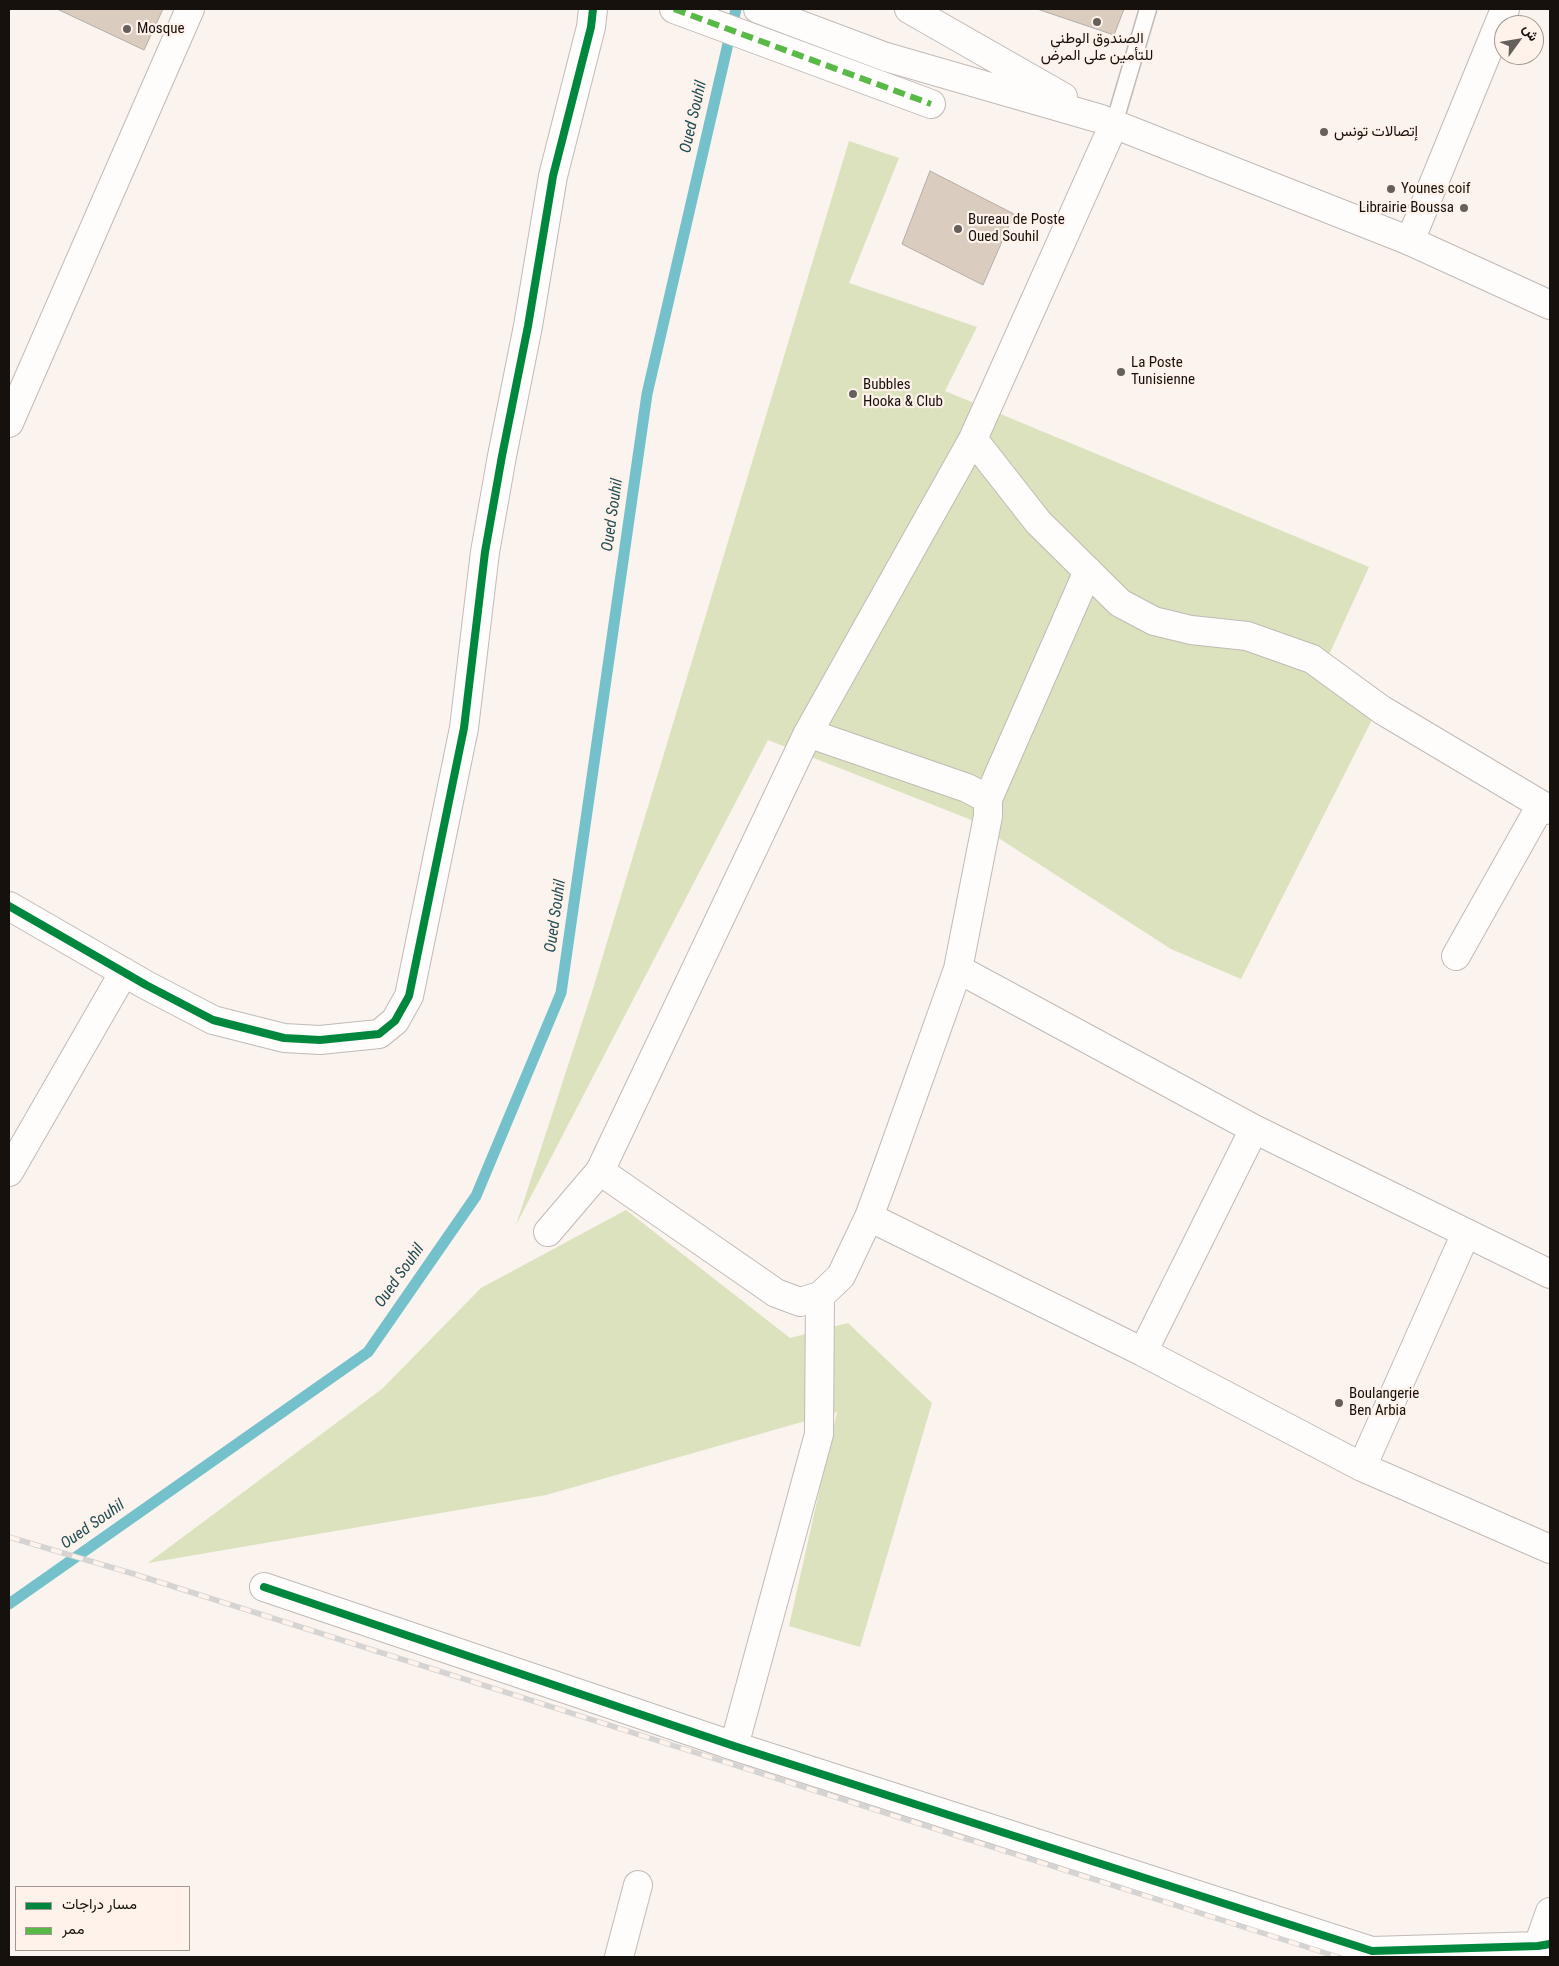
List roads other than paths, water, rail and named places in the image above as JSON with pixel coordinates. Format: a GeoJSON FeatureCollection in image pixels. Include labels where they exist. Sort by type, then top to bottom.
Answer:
{"type":"FeatureCollection","features":[{"type":"Feature","properties":{"kind":"street"},"geometry":{"type":"LineString","coordinates":[[9,423],[190,9]]}},
{"type":"Feature","properties":{"kind":"street"},"geometry":{"type":"LineString","coordinates":[[9,906],[124,972],[214,1020],[284,1038],[320,1040],[379,1034],[395,1021],[409,996],[464,728],[485,552],[528,326],[553,176],[591,27],[593,9]]}},
{"type":"Feature","properties":{"kind":"street"},"geometry":{"type":"LineString","coordinates":[[674,9],[931,104]]}},
{"type":"Feature","properties":{"kind":"street"},"geometry":{"type":"LineString","coordinates":[[758,9],[886,57],[1107,122],[1410,241],[1550,305]]}},
{"type":"Feature","properties":{"kind":"street"},"geometry":{"type":"LineString","coordinates":[[909,9],[1107,122]]}},
{"type":"Feature","properties":{"kind":"street"},"geometry":{"type":"LineString","coordinates":[[1410,241],[1505,9]]}},
{"type":"Feature","properties":{"kind":"street"},"geometry":{"type":"LineString","coordinates":[[548,1232],[600,1171],[808,733],[973,440],[1107,122]]}},
{"type":"Feature","properties":{"kind":"street"},"geometry":{"type":"LineString","coordinates":[[973,440],[1038,522],[1120,603],[1154,621],[1191,630],[1247,636],[1312,659],[1382,710],[1546,808],[1456,956]]}},
{"type":"Feature","properties":{"kind":"street"},"geometry":{"type":"LineString","coordinates":[[600,1171],[776,1293],[800,1302],[820,1296],[841,1276],[869,1217],[958,969],[988,816],[988,799],[1088,571]]}},
{"type":"Feature","properties":{"kind":"street"},"geometry":{"type":"LineString","coordinates":[[808,733],[967,788],[988,799]]}},
{"type":"Feature","properties":{"kind":"street"},"geometry":{"type":"LineString","coordinates":[[958,969],[1254,1129],[1550,1274]]}},
{"type":"Feature","properties":{"kind":"street"},"geometry":{"type":"LineString","coordinates":[[9,1172],[124,972]]}},
{"type":"Feature","properties":{"kind":"street"},"geometry":{"type":"LineString","coordinates":[[1143,1352],[1254,1129]]}},
{"type":"Feature","properties":{"kind":"street"},"geometry":{"type":"LineString","coordinates":[[869,1217],[1143,1352],[1362,1467],[1550,1549]]}},
{"type":"Feature","properties":{"kind":"street"},"geometry":{"type":"LineString","coordinates":[[1362,1467],[1466,1233]]}},
{"type":"Feature","properties":{"kind":"street"},"geometry":{"type":"LineString","coordinates":[[734,1746],[819,1434],[820,1296]]}},
{"type":"Feature","properties":{"kind":"street"},"geometry":{"type":"LineString","coordinates":[[264,1587],[734,1746],[1372,1951],[1541,1949],[1550,1912]]}},
{"type":"Feature","properties":{"kind":"street"},"geometry":{"type":"LineString","coordinates":[[618,1957],[638,1885]]}},
{"type":"Feature","properties":{"kind":"lane"},"geometry":{"type":"LineString","coordinates":[[1107,122],[1148,9]]}},
{"type":"Feature","properties":{"kind":"waterway","name":"Oued Souhil"},"geometry":{"type":"LineString","coordinates":[[9,1604],[368,1352],[476,1196],[561,993],[647,394],[736,9]]}},
{"type":"Feature","properties":{"kind":"railway"},"geometry":{"type":"LineString","coordinates":[[9,1537],[134,1574],[1338,1957]]}},
{"type":"Feature","properties":{"kind":"place","name":"الصندوق الوطني للتأمين على المرض"},"geometry":{"type":"Point","coordinates":[1097,22]}},
{"type":"Feature","properties":{"kind":"place","name":"Mosque"},"geometry":{"type":"Point","coordinates":[127,29]}},
{"type":"Feature","properties":{"kind":"place","name":"إتصالات تونس"},"geometry":{"type":"Point","coordinates":[1324,132]}},
{"type":"Feature","properties":{"kind":"place","name":"Younes coif"},"geometry":{"type":"Point","coordinates":[1391,189]}},
{"type":"Feature","properties":{"kind":"place","name":"Librairie Boussa"},"geometry":{"type":"Point","coordinates":[1464,208]}},
{"type":"Feature","properties":{"kind":"place","name":"Bureau de Poste Oued Souhil"},"geometry":{"type":"Point","coordinates":[958,229]}},
{"type":"Feature","properties":{"kind":"place","name":"La Poste Tunisienne"},"geometry":{"type":"Point","coordinates":[1121,372]}},
{"type":"Feature","properties":{"kind":"place","name":"Bubbles Hooka & Club"},"geometry":{"type":"Point","coordinates":[853,394]}},
{"type":"Feature","properties":{"kind":"place","name":"Boulangerie Ben Arbia"},"geometry":{"type":"Point","coordinates":[1339,1403]}}]}
